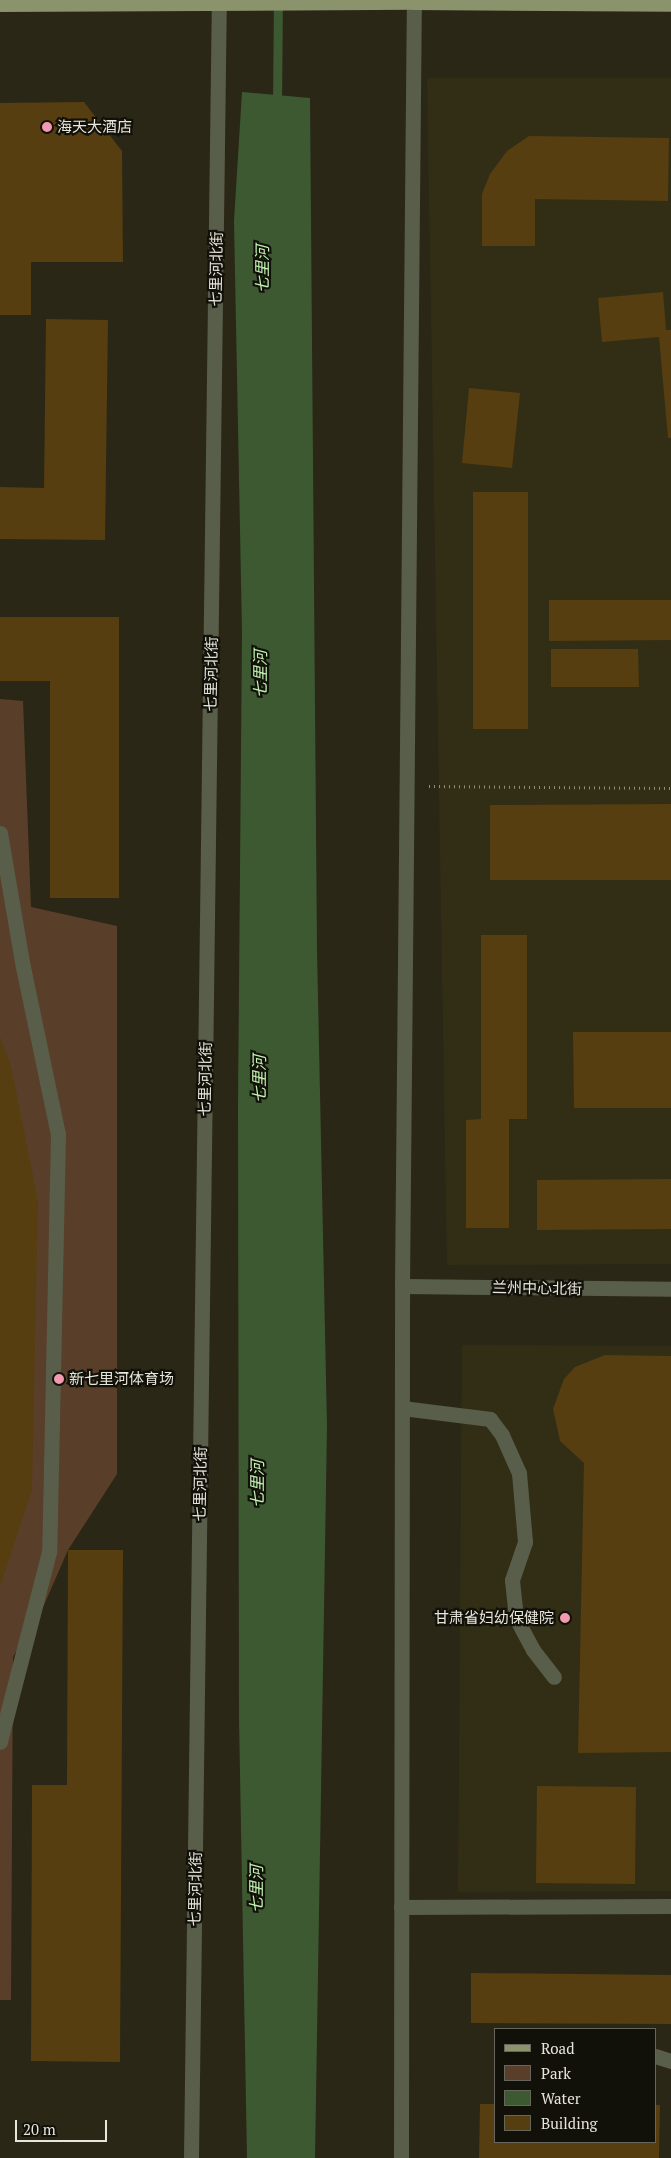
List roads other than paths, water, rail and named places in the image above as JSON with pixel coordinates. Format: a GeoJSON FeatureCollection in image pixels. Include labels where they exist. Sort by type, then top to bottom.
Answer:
{"type":"FeatureCollection","features":[{"type":"Feature","properties":{"kind":"main road"},"geometry":{"type":"LineString","coordinates":[[0,4],[414,1],[671,4]]}},
{"type":"Feature","properties":{"kind":"street"},"geometry":{"type":"LineString","coordinates":[[401,2158],[402,1286],[414,1]]}},
{"type":"Feature","properties":{"kind":"street","name":"七里河北街"},"geometry":{"type":"LineString","coordinates":[[192,2158],[219,2]]}},
{"type":"Feature","properties":{"kind":"street"},"geometry":{"type":"LineString","coordinates":[[0,833],[23,967],[58,1134],[49,1552],[0,1742]]}},
{"type":"Feature","properties":{"kind":"street","name":"兰州中心北街"},"geometry":{"type":"LineString","coordinates":[[402,1286],[671,1289]]}},
{"type":"Feature","properties":{"kind":"street"},"geometry":{"type":"LineString","coordinates":[[402,1408],[490,1419],[502,1435],[519,1473],[525,1542],[512,1580],[516,1618],[533,1650],[554,1677]]}},
{"type":"Feature","properties":{"kind":"street"},"geometry":{"type":"LineString","coordinates":[[401,1907],[671,1906]]}},
{"type":"Feature","properties":{"kind":"street"},"geometry":{"type":"LineString","coordinates":[[656,2056],[671,2061]]}},
{"type":"Feature","properties":{"kind":"water"},"geometry":{"type":"Polygon","coordinates":[[[242,92],[310,98],[317,950],[327,1426],[315,2158],[247,2158],[239,1718],[238,1105],[242,633],[234,221],[242,92]]]}},
{"type":"Feature","properties":{"kind":"waterway","name":"七里河"},"geometry":{"type":"LineString","coordinates":[[277,107],[278,0]]}},
{"type":"Feature","properties":{"kind":"place","name":"海天大酒店"},"geometry":{"type":"Point","coordinates":[47,127]}},
{"type":"Feature","properties":{"kind":"place","name":"新七里河体育场"},"geometry":{"type":"Point","coordinates":[59,1379]}},
{"type":"Feature","properties":{"kind":"place","name":"甘肃省妇幼保健院"},"geometry":{"type":"Point","coordinates":[565,1618]}}]}
